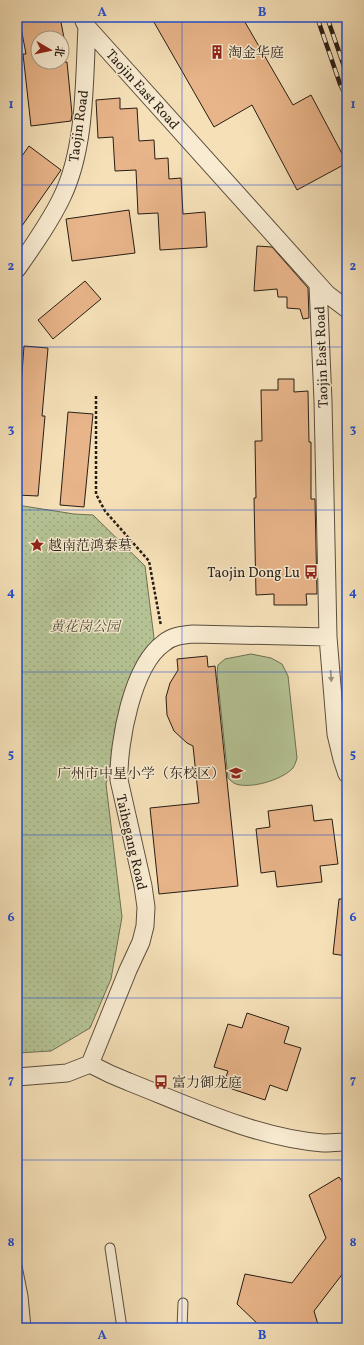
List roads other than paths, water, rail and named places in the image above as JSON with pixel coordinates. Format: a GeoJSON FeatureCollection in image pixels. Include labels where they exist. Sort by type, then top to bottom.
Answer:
{"type":"FeatureCollection","features":[{"type":"Feature","properties":{"kind":"street","name":"Taojin Road"},"geometry":{"type":"LineString","coordinates":[[17,269],[31,249],[62,196],[72,168],[78,145],[82,118],[85,22]]}},
{"type":"Feature","properties":{"kind":"street","name":"Taojin East Road"},"geometry":{"type":"LineString","coordinates":[[85,22],[318,284],[323,401],[328,637],[336,734],[347,774]]}},
{"type":"Feature","properties":{"kind":"street"},"geometry":{"type":"LineString","coordinates":[[318,284],[327,294],[347,309]]}},
{"type":"Feature","properties":{"kind":"street","name":"Taihegang Road"},"geometry":{"type":"LineString","coordinates":[[90,1064],[141,942],[145,926],[146,907],[143,886],[118,780],[118,766],[129,708],[136,686],[147,661],[164,643],[176,636],[193,634],[328,637]]}},
{"type":"Feature","properties":{"kind":"street"},"geometry":{"type":"LineString","coordinates":[[17,1077],[68,1073],[90,1064],[129,1082],[251,1128],[279,1136],[302,1140],[324,1143],[347,1142]]}},
{"type":"Feature","properties":{"kind":"lane"},"geometry":{"type":"LineString","coordinates":[[110,1248],[122,1328]]}},
{"type":"Feature","properties":{"kind":"lane"},"geometry":{"type":"LineString","coordinates":[[17,1266],[23,1296],[26,1328]]}},
{"type":"Feature","properties":{"kind":"lane"},"geometry":{"type":"LineString","coordinates":[[182,1328],[183,1303]]}},
{"type":"Feature","properties":{"kind":"railway"},"geometry":{"type":"LineString","coordinates":[[317,17],[340,84],[347,98]]}},
{"type":"Feature","properties":{"kind":"railway"},"geometry":{"type":"LineString","coordinates":[[327,17],[347,75]]}},
{"type":"Feature","properties":{"kind":"place","name":"淘金华庭"},"geometry":{"type":"Point","coordinates":[217,52]}},
{"type":"Feature","properties":{"kind":"place","name":"越南范鸿泰墓"},"geometry":{"type":"Point","coordinates":[37,545]}},
{"type":"Feature","properties":{"kind":"place","name":"Taojin Dong Lu"},"geometry":{"type":"Point","coordinates":[311,572]}},
{"type":"Feature","properties":{"kind":"place","name":"广州市中星小学（东校区）"},"geometry":{"type":"Point","coordinates":[236,773]}},
{"type":"Feature","properties":{"kind":"place","name":"富力御龙庭"},"geometry":{"type":"Point","coordinates":[161,1082]}},
{"type":"Feature","properties":{"kind":"park label","name":"黄花岗公园"},"geometry":{"type":"Point","coordinates":[85,626]}}]}
